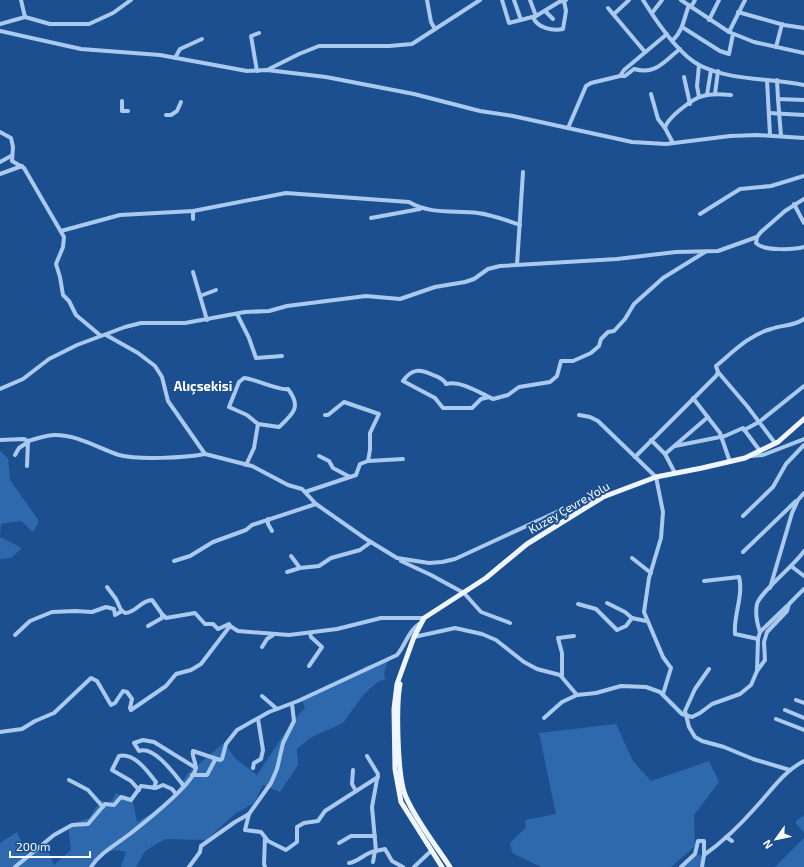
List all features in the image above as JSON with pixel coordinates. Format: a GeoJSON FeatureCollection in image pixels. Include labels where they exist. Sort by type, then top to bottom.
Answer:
{"type":"FeatureCollection","features":[{"type":"Feature","properties":{"kind":"main road","name":"Kuzey Çevre Yolu"},"geometry":{"type":"LineString","coordinates":[[424,618],[490,575],[527,544],[603,497],[656,477],[730,462],[750,456],[775,443],[804,420]]}},
{"type":"Feature","properties":{"kind":"main road"},"geometry":{"type":"LineString","coordinates":[[424,618],[414,637],[397,684],[394,709],[396,782],[406,812],[442,867]]}},
{"type":"Feature","properties":{"kind":"main road"},"geometry":{"type":"LineString","coordinates":[[404,662],[400,686],[399,712],[402,784],[412,809],[450,867]]}},
{"type":"Feature","properties":{"kind":"street"},"geometry":{"type":"LineString","coordinates":[[21,0],[25,17]]}},
{"type":"Feature","properties":{"kind":"street"},"geometry":{"type":"LineString","coordinates":[[0,24],[25,17],[50,24],[89,24],[113,13],[131,0]]}},
{"type":"Feature","properties":{"kind":"street"},"geometry":{"type":"LineString","coordinates":[[427,0],[431,22],[435,29]]}},
{"type":"Feature","properties":{"kind":"street"},"geometry":{"type":"LineString","coordinates":[[267,70],[319,46],[389,46],[412,44],[480,0]]}},
{"type":"Feature","properties":{"kind":"street"},"geometry":{"type":"LineString","coordinates":[[502,0],[509,23],[534,16],[545,11],[555,2],[565,0],[567,6],[563,29],[552,30],[537,24],[534,16],[530,0]]}},
{"type":"Feature","properties":{"kind":"street"},"geometry":{"type":"LineString","coordinates":[[514,0],[521,20]]}},
{"type":"Feature","properties":{"kind":"street"},"geometry":{"type":"LineString","coordinates":[[614,14],[628,0]]}},
{"type":"Feature","properties":{"kind":"street"},"geometry":{"type":"LineString","coordinates":[[643,0],[667,34],[680,49],[699,65],[711,70],[741,77],[777,80],[804,85]]}},
{"type":"Feature","properties":{"kind":"street"},"geometry":{"type":"LineString","coordinates":[[652,13],[662,0]]}},
{"type":"Feature","properties":{"kind":"street"},"geometry":{"type":"LineString","coordinates":[[681,0],[709,20],[731,33],[776,47],[804,53]]}},
{"type":"Feature","properties":{"kind":"street"},"geometry":{"type":"LineString","coordinates":[[673,40],[679,34],[690,6],[695,0]]}},
{"type":"Feature","properties":{"kind":"street"},"geometry":{"type":"LineString","coordinates":[[709,20],[719,0]]}},
{"type":"Feature","properties":{"kind":"street"},"geometry":{"type":"LineString","coordinates":[[682,27],[720,51],[729,54],[731,33],[744,0]]}},
{"type":"Feature","properties":{"kind":"street"},"geometry":{"type":"LineString","coordinates":[[608,8],[645,52]]}},
{"type":"Feature","properties":{"kind":"street"},"geometry":{"type":"LineString","coordinates":[[545,11],[553,18]]}},
{"type":"Feature","properties":{"kind":"street"},"geometry":{"type":"LineString","coordinates":[[738,12],[782,24],[804,28]]}},
{"type":"Feature","properties":{"kind":"street"},"geometry":{"type":"LineString","coordinates":[[776,47],[782,24]]}},
{"type":"Feature","properties":{"kind":"street"},"geometry":{"type":"LineString","coordinates":[[0,31],[81,49],[160,54],[223,68],[257,71],[267,70],[352,82],[414,94],[480,111],[632,142],[673,143],[730,136],[770,135],[804,138]]}},
{"type":"Feature","properties":{"kind":"street"},"geometry":{"type":"LineString","coordinates":[[257,71],[251,36],[259,33]]}},
{"type":"Feature","properties":{"kind":"street"},"geometry":{"type":"LineString","coordinates":[[620,76],[624,70],[667,34]]}},
{"type":"Feature","properties":{"kind":"street"},"geometry":{"type":"LineString","coordinates":[[175,58],[180,49],[202,39]]}},
{"type":"Feature","properties":{"kind":"street"},"geometry":{"type":"LineString","coordinates":[[568,128],[586,86],[591,83],[625,76],[634,69],[650,71],[680,49]]}},
{"type":"Feature","properties":{"kind":"street"},"geometry":{"type":"LineString","coordinates":[[699,65],[697,86],[699,97]]}},
{"type":"Feature","properties":{"kind":"street"},"geometry":{"type":"LineString","coordinates":[[707,95],[711,70]]}},
{"type":"Feature","properties":{"kind":"street"},"geometry":{"type":"LineString","coordinates":[[715,94],[718,71]]}},
{"type":"Feature","properties":{"kind":"street"},"geometry":{"type":"LineString","coordinates":[[684,77],[690,104]]}},
{"type":"Feature","properties":{"kind":"street"},"geometry":{"type":"LineString","coordinates":[[767,80],[770,135]]}},
{"type":"Feature","properties":{"kind":"street"},"geometry":{"type":"LineString","coordinates":[[777,80],[781,136]]}},
{"type":"Feature","properties":{"kind":"street"},"geometry":{"type":"LineString","coordinates":[[651,94],[658,119],[666,128],[673,143]]}},
{"type":"Feature","properties":{"kind":"street"},"geometry":{"type":"LineString","coordinates":[[666,128],[673,116],[699,97],[715,94],[731,95]]}},
{"type":"Feature","properties":{"kind":"street"},"geometry":{"type":"LineString","coordinates":[[778,99],[804,100]]}},
{"type":"Feature","properties":{"kind":"street"},"geometry":{"type":"LineString","coordinates":[[122,101],[122,111]]}},
{"type":"Feature","properties":{"kind":"street"},"geometry":{"type":"LineString","coordinates":[[166,115],[170,115],[177,111],[181,102]]}},
{"type":"Feature","properties":{"kind":"street"},"geometry":{"type":"LineString","coordinates":[[116,111],[128,111]]}},
{"type":"Feature","properties":{"kind":"street"},"geometry":{"type":"LineString","coordinates":[[769,112],[804,115]]}},
{"type":"Feature","properties":{"kind":"street"},"geometry":{"type":"LineString","coordinates":[[0,132],[11,138],[13,147],[11,156],[13,162],[22,166],[61,231],[64,242],[56,264],[60,276],[63,295],[76,315],[103,336],[138,353],[155,366],[162,377],[168,401],[205,454]]}},
{"type":"Feature","properties":{"kind":"street"},"geometry":{"type":"LineString","coordinates":[[0,162],[11,156]]}},
{"type":"Feature","properties":{"kind":"street"},"geometry":{"type":"LineString","coordinates":[[0,174],[22,166]]}},
{"type":"Feature","properties":{"kind":"street"},"geometry":{"type":"LineString","coordinates":[[518,265],[523,172]]}},
{"type":"Feature","properties":{"kind":"street"},"geometry":{"type":"LineString","coordinates":[[700,214],[740,189],[771,186],[804,176]]}},
{"type":"Feature","properties":{"kind":"street"},"geometry":{"type":"LineString","coordinates":[[61,231],[120,215],[193,211],[286,193],[409,202],[420,209]]}},
{"type":"Feature","properties":{"kind":"street"},"geometry":{"type":"LineString","coordinates":[[804,199],[794,204],[761,232],[757,237],[756,243],[760,246],[780,249],[804,248]]}},
{"type":"Feature","properties":{"kind":"street"},"geometry":{"type":"LineString","coordinates":[[794,204],[804,222]]}},
{"type":"Feature","properties":{"kind":"street"},"geometry":{"type":"LineString","coordinates":[[371,218],[420,209],[478,213],[502,218],[520,225]]}},
{"type":"Feature","properties":{"kind":"street"},"geometry":{"type":"LineString","coordinates":[[193,211],[193,219]]}},
{"type":"Feature","properties":{"kind":"street"},"geometry":{"type":"LineString","coordinates":[[0,388],[23,379],[48,359],[88,340],[141,323],[186,323],[236,314],[269,311],[287,306],[366,296],[400,299],[435,287],[453,285],[474,279],[488,269],[518,265],[617,260],[676,252],[718,251],[757,237]]}},
{"type":"Feature","properties":{"kind":"street"},"geometry":{"type":"LineString","coordinates":[[489,397],[481,399],[472,408],[443,408],[435,398],[403,381],[408,373],[416,369],[425,371],[440,378],[446,384],[456,383],[478,390],[493,399],[501,398],[519,387],[550,382],[557,376],[561,361],[573,361],[591,354],[599,346],[601,339],[608,332],[614,331],[625,319],[634,304],[676,269],[707,251]]}},
{"type":"Feature","properties":{"kind":"street"},"geometry":{"type":"LineString","coordinates":[[193,272],[207,320]]}},
{"type":"Feature","properties":{"kind":"street"},"geometry":{"type":"LineString","coordinates":[[200,296],[216,290]]}},
{"type":"Feature","properties":{"kind":"street"},"geometry":{"type":"LineString","coordinates":[[236,314],[249,338],[256,358],[282,356]]}},
{"type":"Feature","properties":{"kind":"street"},"geometry":{"type":"LineString","coordinates":[[775,443],[718,372],[716,366],[741,344],[771,329],[792,324],[804,319]]}},
{"type":"Feature","properties":{"kind":"street"},"geometry":{"type":"LineString","coordinates":[[635,457],[718,372]]}},
{"type":"Feature","properties":{"kind":"street"},"geometry":{"type":"LineString","coordinates":[[244,378],[261,381],[284,390],[288,389],[293,395],[296,407],[293,413],[279,427],[258,424],[247,415],[229,407],[239,382],[244,378]]}},
{"type":"Feature","properties":{"kind":"street"},"geometry":{"type":"LineString","coordinates":[[676,446],[722,436],[742,428],[744,430],[759,422],[804,386]]}},
{"type":"Feature","properties":{"kind":"street"},"geometry":{"type":"LineString","coordinates":[[693,398],[722,436],[730,462]]}},
{"type":"Feature","properties":{"kind":"street"},"geometry":{"type":"LineString","coordinates":[[325,415],[337,410],[344,402],[379,414],[370,433],[370,450],[368,461]]}},
{"type":"Feature","properties":{"kind":"street"},"geometry":{"type":"LineString","coordinates":[[579,415],[590,417],[598,422],[656,477],[663,512],[661,538],[651,573],[644,607],[646,621],[663,657],[671,668],[663,694]]}},
{"type":"Feature","properties":{"kind":"street"},"geometry":{"type":"LineString","coordinates":[[665,454],[676,446],[708,416]]}},
{"type":"Feature","properties":{"kind":"street"},"geometry":{"type":"LineString","coordinates":[[246,465],[254,448],[258,424]]}},
{"type":"Feature","properties":{"kind":"street"},"geometry":{"type":"LineString","coordinates":[[744,430],[760,451]]}},
{"type":"Feature","properties":{"kind":"street"},"geometry":{"type":"LineString","coordinates":[[15,455],[19,448],[28,441],[53,435],[72,437],[119,455],[135,458],[177,457],[205,454],[246,465],[305,492],[316,504],[371,542],[464,593],[482,612],[510,623]]}},
{"type":"Feature","properties":{"kind":"street"},"geometry":{"type":"LineString","coordinates":[[0,440],[24,439],[28,441]]}},
{"type":"Feature","properties":{"kind":"street"},"geometry":{"type":"LineString","coordinates":[[750,456],[763,455],[804,439]]}},
{"type":"Feature","properties":{"kind":"street"},"geometry":{"type":"LineString","coordinates":[[651,440],[665,454],[675,473]]}},
{"type":"Feature","properties":{"kind":"street"},"geometry":{"type":"LineString","coordinates":[[27,466],[28,441]]}},
{"type":"Feature","properties":{"kind":"street"},"geometry":{"type":"LineString","coordinates":[[743,516],[773,487],[786,464],[804,444]]}},
{"type":"Feature","properties":{"kind":"street"},"geometry":{"type":"LineString","coordinates":[[319,456],[329,461],[333,468],[350,477]]}},
{"type":"Feature","properties":{"kind":"street"},"geometry":{"type":"LineString","coordinates":[[305,492],[357,475],[360,464],[368,461],[403,459]]}},
{"type":"Feature","properties":{"kind":"street"},"geometry":{"type":"LineString","coordinates":[[398,558],[429,562],[442,562],[455,559],[471,553],[583,500],[603,497]]}},
{"type":"Feature","properties":{"kind":"street"},"geometry":{"type":"LineString","coordinates":[[743,552],[802,497]]}},
{"type":"Feature","properties":{"kind":"street"},"geometry":{"type":"LineString","coordinates":[[770,588],[792,512],[802,497]]}},
{"type":"Feature","properties":{"kind":"street"},"geometry":{"type":"LineString","coordinates":[[174,561],[190,556],[213,542],[228,538],[246,530],[252,525],[316,504]]}},
{"type":"Feature","properties":{"kind":"street"},"geometry":{"type":"LineString","coordinates":[[268,519],[268,524],[272,531]]}},
{"type":"Feature","properties":{"kind":"street"},"geometry":{"type":"LineString","coordinates":[[287,572],[300,568],[319,566],[331,558],[360,550],[371,542]]}},
{"type":"Feature","properties":{"kind":"street"},"geometry":{"type":"LineString","coordinates":[[757,671],[758,640],[760,632],[756,618],[757,604],[804,551]]}},
{"type":"Feature","properties":{"kind":"street"},"geometry":{"type":"LineString","coordinates":[[291,556],[300,568]]}},
{"type":"Feature","properties":{"kind":"street"},"geometry":{"type":"LineString","coordinates":[[632,558],[651,573]]}},
{"type":"Feature","properties":{"kind":"street"},"geometry":{"type":"LineString","coordinates":[[791,566],[804,576]]}},
{"type":"Feature","properties":{"kind":"street"},"geometry":{"type":"LineString","coordinates":[[704,581],[738,577],[740,589],[735,634],[758,640]]}},
{"type":"Feature","properties":{"kind":"street"},"geometry":{"type":"LineString","coordinates":[[107,587],[116,598],[122,611],[125,613],[129,613],[147,601],[152,600],[162,615],[166,618],[196,614],[206,624],[212,624],[220,629],[228,625],[236,631],[274,635],[289,635],[337,629],[381,618],[424,618]]}},
{"type":"Feature","properties":{"kind":"street"},"geometry":{"type":"LineString","coordinates":[[760,632],[804,588]]}},
{"type":"Feature","properties":{"kind":"street"},"geometry":{"type":"LineString","coordinates":[[607,603],[626,612],[632,618],[646,621]]}},
{"type":"Feature","properties":{"kind":"street"},"geometry":{"type":"LineString","coordinates":[[578,604],[596,609],[617,630],[626,626],[632,618]]}},
{"type":"Feature","properties":{"kind":"street"},"geometry":{"type":"LineString","coordinates":[[685,716],[696,716],[712,704],[740,694],[751,685],[757,671],[765,660],[764,642],[767,632],[786,611],[789,604]]}},
{"type":"Feature","properties":{"kind":"street"},"geometry":{"type":"LineString","coordinates":[[15,635],[30,621],[52,612],[92,612],[108,607],[114,609],[115,615],[122,611]]}},
{"type":"Feature","properties":{"kind":"street"},"geometry":{"type":"LineString","coordinates":[[148,626],[162,618],[162,615]]}},
{"type":"Feature","properties":{"kind":"street"},"geometry":{"type":"LineString","coordinates":[[91,867],[96,860],[131,833],[184,786],[196,768],[193,751],[215,760],[222,759],[226,744],[233,733],[269,712],[292,704],[397,655],[417,625],[421,624]]}},
{"type":"Feature","properties":{"kind":"street"},"geometry":{"type":"LineString","coordinates":[[0,732],[20,730],[35,721],[52,714],[92,678],[97,681],[111,705],[115,703],[122,692],[127,692],[132,699],[131,710],[166,686],[176,674],[192,670],[201,664],[230,626]]}},
{"type":"Feature","properties":{"kind":"street"},"geometry":{"type":"LineString","coordinates":[[414,637],[455,628],[482,634],[496,640],[524,662],[537,669],[562,676],[577,695]]}},
{"type":"Feature","properties":{"kind":"street"},"geometry":{"type":"LineString","coordinates":[[309,666],[322,647],[311,637],[310,633]]}},
{"type":"Feature","properties":{"kind":"street"},"geometry":{"type":"LineString","coordinates":[[262,647],[267,639],[274,635]]}},
{"type":"Feature","properties":{"kind":"street"},"geometry":{"type":"LineString","coordinates":[[562,676],[562,653],[558,638],[574,636]]}},
{"type":"Feature","properties":{"kind":"street"},"geometry":{"type":"LineString","coordinates":[[685,716],[689,701],[709,669]]}},
{"type":"Feature","properties":{"kind":"street"},"geometry":{"type":"LineString","coordinates":[[544,718],[562,702],[577,695],[596,693],[627,686],[646,687],[663,694],[675,708],[685,716],[694,737],[753,759],[790,770]]}},
{"type":"Feature","properties":{"kind":"street"},"geometry":{"type":"LineString","coordinates":[[262,696],[277,709]]}},
{"type":"Feature","properties":{"kind":"street"},"geometry":{"type":"LineString","coordinates":[[796,700],[804,703]]}},
{"type":"Feature","properties":{"kind":"street"},"geometry":{"type":"LineString","coordinates":[[292,704],[294,721],[282,743],[277,770],[271,783],[249,814],[245,830],[259,831],[268,841],[286,850],[297,842],[297,827],[304,823],[318,821],[325,811],[378,777]]}},
{"type":"Feature","properties":{"kind":"street"},"geometry":{"type":"LineString","coordinates":[[785,710],[804,718]]}},
{"type":"Feature","properties":{"kind":"street"},"geometry":{"type":"LineString","coordinates":[[252,768],[254,763],[261,759],[264,750],[258,719]]}},
{"type":"Feature","properties":{"kind":"street"},"geometry":{"type":"LineString","coordinates":[[776,719],[804,730]]}},
{"type":"Feature","properties":{"kind":"street"},"geometry":{"type":"LineString","coordinates":[[184,786],[160,758],[147,751],[139,751],[134,743],[143,740],[154,742],[196,768]]}},
{"type":"Feature","properties":{"kind":"street"},"geometry":{"type":"LineString","coordinates":[[139,790],[131,782],[112,770],[119,756],[131,758],[147,770],[156,782],[154,788]]}},
{"type":"Feature","properties":{"kind":"street"},"geometry":{"type":"LineString","coordinates":[[367,756],[375,767],[378,777],[372,808],[375,836],[373,862]]}},
{"type":"Feature","properties":{"kind":"street"},"geometry":{"type":"LineString","coordinates":[[192,775],[207,775],[215,760]]}},
{"type":"Feature","properties":{"kind":"street"},"geometry":{"type":"LineString","coordinates":[[704,856],[726,837],[790,770],[804,761]]}},
{"type":"Feature","properties":{"kind":"street"},"geometry":{"type":"LineString","coordinates":[[799,763],[804,766]]}},
{"type":"Feature","properties":{"kind":"street"},"geometry":{"type":"LineString","coordinates":[[353,770],[352,784],[356,791]]}},
{"type":"Feature","properties":{"kind":"street"},"geometry":{"type":"LineString","coordinates":[[69,780],[88,790],[103,807]]}},
{"type":"Feature","properties":{"kind":"street"},"geometry":{"type":"LineString","coordinates":[[15,867],[54,835],[72,826],[88,824],[106,803],[114,805],[120,797],[131,800],[141,786],[154,788],[163,785],[172,789],[176,794]]}},
{"type":"Feature","properties":{"kind":"street"},"geometry":{"type":"LineString","coordinates":[[189,867],[200,852],[201,846],[234,822],[249,814]]}},
{"type":"Feature","properties":{"kind":"street"},"geometry":{"type":"LineString","coordinates":[[339,842],[351,836],[375,836]]}},
{"type":"Feature","properties":{"kind":"street"},"geometry":{"type":"LineString","coordinates":[[265,837],[265,867]]}},
{"type":"Feature","properties":{"kind":"street"},"geometry":{"type":"LineString","coordinates":[[726,837],[732,841]]}},
{"type":"Feature","properties":{"kind":"street"},"geometry":{"type":"LineString","coordinates":[[681,867],[695,854],[700,840],[704,841],[705,843],[702,867]]}},
{"type":"Feature","properties":{"kind":"street"},"geometry":{"type":"LineString","coordinates":[[349,864],[375,851],[385,849],[392,861],[403,867]]}},
{"type":"Feature","properties":{"kind":"street"},"geometry":{"type":"LineString","coordinates":[[414,867],[431,851]]}},
{"type":"Feature","properties":{"kind":"street"},"geometry":{"type":"LineString","coordinates":[[677,867],[687,862]]}},
{"type":"Feature","properties":{"kind":"shaded area"},"geometry":{"type":"Polygon","coordinates":[[[0,451],[8,458],[10,480],[39,521],[33,532],[21,521],[1,524],[0,537],[0,451]]]}},
{"type":"Feature","properties":{"kind":"shaded area"},"geometry":{"type":"Polygon","coordinates":[[[0,537],[22,548],[11,558],[0,559],[0,537]]]}},
{"type":"Feature","properties":{"kind":"shaded area"},"geometry":{"type":"Polygon","coordinates":[[[391,658],[385,668],[385,680],[379,681],[364,694],[343,723],[310,738],[297,749],[298,765],[280,792],[263,785],[254,803],[235,814],[206,840],[165,839],[145,851],[136,867],[121,867],[126,852],[109,851],[104,852],[96,858],[89,867],[0,867],[0,843],[17,832],[27,854],[46,845],[54,865],[71,850],[68,825],[89,818],[101,800],[110,804],[116,793],[133,802],[137,822],[170,803],[187,774],[224,743],[235,758],[257,775],[292,722],[305,708],[302,701],[329,688],[366,666],[391,658]]]}},
{"type":"Feature","properties":{"kind":"shaded area"},"geometry":{"type":"Polygon","coordinates":[[[616,724],[633,761],[651,781],[709,761],[719,782],[694,815],[695,846],[671,867],[541,867],[512,853],[510,843],[526,827],[525,820],[556,814],[539,733],[616,724]]]}},
{"type":"Feature","properties":{"kind":"shaded area"},"geometry":{"type":"Polygon","coordinates":[[[804,815],[804,833],[795,822],[804,815]]]}},
{"type":"Feature","properties":{"kind":"shaded area"},"geometry":{"type":"Polygon","coordinates":[[[804,838],[804,867],[774,867],[776,866],[804,838]]]}},
{"type":"Feature","properties":{"kind":"shaded area"},"geometry":{"type":"Polygon","coordinates":[[[699,854],[704,857],[701,867],[683,867],[699,854]]]}},
{"type":"Feature","properties":{"kind":"district","name":"Alıçsekisi"},"geometry":{"type":"Point","coordinates":[203,386]}}]}
